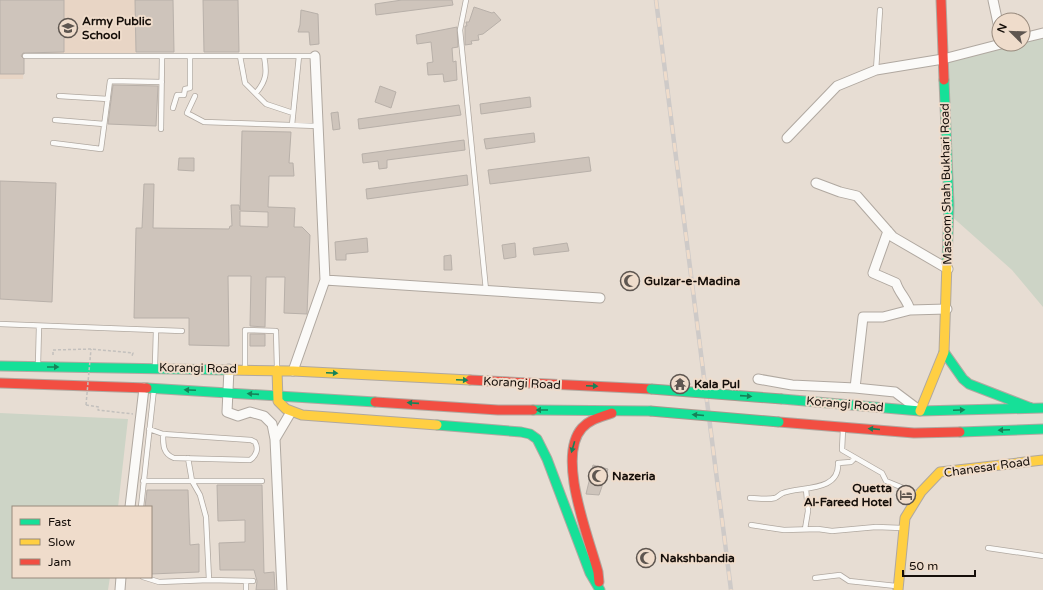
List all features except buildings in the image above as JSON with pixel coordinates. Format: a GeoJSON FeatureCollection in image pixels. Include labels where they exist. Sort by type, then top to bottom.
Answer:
{"type":"FeatureCollection","features":[{"type":"Feature","properties":{"kind":"main road","name":"Masoom Shah Bukhari Road"},"geometry":{"type":"LineString","coordinates":[[920,411],[944,352],[947,310],[949,206],[942,0]]}},
{"type":"Feature","properties":{"kind":"main road"},"geometry":{"type":"LineString","coordinates":[[944,352],[963,379],[969,384],[1031,408]]}},
{"type":"Feature","properties":{"kind":"main road","name":"Korangi Road"},"geometry":{"type":"LineString","coordinates":[[0,366],[155,367],[277,370],[651,389],[920,411],[1043,408]]}},
{"type":"Feature","properties":{"kind":"main road"},"geometry":{"type":"LineString","coordinates":[[277,370],[278,401],[282,406],[291,412],[302,415],[380,422],[492,428],[530,434],[541,446],[590,573],[600,590]]}},
{"type":"Feature","properties":{"kind":"main road","name":"Korangi Road"},"geometry":{"type":"LineString","coordinates":[[0,383],[229,392],[498,410],[650,411],[914,433],[1043,429]]}},
{"type":"Feature","properties":{"kind":"main road"},"geometry":{"type":"LineString","coordinates":[[600,590],[598,572],[572,480],[570,463],[575,442],[585,426],[603,415],[623,410]]}},
{"type":"Feature","properties":{"kind":"main road","name":"Chanesar Road"},"geometry":{"type":"LineString","coordinates":[[898,588],[905,518],[919,495],[940,472],[1043,460]]}},
{"type":"Feature","properties":{"kind":"street"},"geometry":{"type":"LineString","coordinates":[[993,0],[996,12]]}},
{"type":"Feature","properties":{"kind":"street"},"geometry":{"type":"LineString","coordinates":[[1031,36],[1043,33]]}},
{"type":"Feature","properties":{"kind":"street"},"geometry":{"type":"LineString","coordinates":[[788,138],[837,86],[876,70],[943,59],[991,47]]}},
{"type":"Feature","properties":{"kind":"street"},"geometry":{"type":"LineString","coordinates":[[293,371],[325,280],[315,56]]}},
{"type":"Feature","properties":{"kind":"street"},"geometry":{"type":"LineString","coordinates":[[816,183],[840,192],[857,196],[893,237],[948,269]]}},
{"type":"Feature","properties":{"kind":"street"},"geometry":{"type":"LineString","coordinates":[[888,231],[873,273],[894,281],[905,297],[910,310]]}},
{"type":"Feature","properties":{"kind":"street"},"geometry":{"type":"LineString","coordinates":[[325,280],[600,298]]}},
{"type":"Feature","properties":{"kind":"street"},"geometry":{"type":"LineString","coordinates":[[855,388],[864,318],[883,317],[910,310],[947,310]]}},
{"type":"Feature","properties":{"kind":"street"},"geometry":{"type":"LineString","coordinates":[[229,369],[227,412],[238,416],[250,412],[264,416],[272,424],[275,439],[282,590]]}},
{"type":"Feature","properties":{"kind":"street"},"geometry":{"type":"LineString","coordinates":[[758,379],[792,385],[855,388],[895,392],[920,411]]}},
{"type":"Feature","properties":{"kind":"street"},"geometry":{"type":"LineString","coordinates":[[130,506],[144,388]]}},
{"type":"Feature","properties":{"kind":"street"},"geometry":{"type":"LineString","coordinates":[[275,439],[291,412]]}},
{"type":"Feature","properties":{"kind":"street"},"geometry":{"type":"LineString","coordinates":[[120,590],[121,578]]}},
{"type":"Feature","properties":{"kind":"lane"},"geometry":{"type":"LineString","coordinates":[[466,0],[460,30],[486,290]]}},
{"type":"Feature","properties":{"kind":"lane"},"geometry":{"type":"LineString","coordinates":[[876,70],[880,10]]}},
{"type":"Feature","properties":{"kind":"lane"},"geometry":{"type":"LineString","coordinates":[[25,56],[315,56]]}},
{"type":"Feature","properties":{"kind":"lane"},"geometry":{"type":"LineString","coordinates":[[161,129],[162,56]]}},
{"type":"Feature","properties":{"kind":"lane"},"geometry":{"type":"LineString","coordinates":[[173,108],[178,95],[184,95],[185,89],[190,88],[190,56]]}},
{"type":"Feature","properties":{"kind":"lane"},"geometry":{"type":"LineString","coordinates":[[240,56],[245,83],[266,104],[293,113]]}},
{"type":"Feature","properties":{"kind":"lane"},"geometry":{"type":"LineString","coordinates":[[256,93],[264,84],[267,74],[264,56]]}},
{"type":"Feature","properties":{"kind":"lane"},"geometry":{"type":"LineString","coordinates":[[292,125],[299,56]]}},
{"type":"Feature","properties":{"kind":"lane"},"geometry":{"type":"LineString","coordinates":[[53,143],[101,149],[110,81],[162,82]]}},
{"type":"Feature","properties":{"kind":"lane"},"geometry":{"type":"LineString","coordinates":[[59,96],[108,99]]}},
{"type":"Feature","properties":{"kind":"lane"},"geometry":{"type":"LineString","coordinates":[[194,96],[187,113],[204,122],[318,126]]}},
{"type":"Feature","properties":{"kind":"lane"},"geometry":{"type":"LineString","coordinates":[[56,120],[104,124]]}},
{"type":"Feature","properties":{"kind":"lane"},"geometry":{"type":"LineString","coordinates":[[0,324],[182,330]]}},
{"type":"Feature","properties":{"kind":"lane"},"geometry":{"type":"LineString","coordinates":[[38,367],[39,326]]}},
{"type":"Feature","properties":{"kind":"lane"},"geometry":{"type":"LineString","coordinates":[[155,367],[156,330]]}},
{"type":"Feature","properties":{"kind":"lane"},"geometry":{"type":"LineString","coordinates":[[245,369],[245,330],[276,331],[277,370]]}},
{"type":"Feature","properties":{"kind":"lane"},"geometry":{"type":"LineString","coordinates":[[141,506],[154,388]]}},
{"type":"Feature","properties":{"kind":"lane"},"geometry":{"type":"LineString","coordinates":[[843,427],[842,450],[882,473],[886,481],[912,490],[919,495]]}},
{"type":"Feature","properties":{"kind":"lane"},"geometry":{"type":"LineString","coordinates":[[149,429],[163,434],[251,440],[257,445],[256,455],[250,460],[174,458],[167,454],[163,444],[163,434]]}},
{"type":"Feature","properties":{"kind":"lane"},"geometry":{"type":"LineString","coordinates":[[188,458],[192,481],[200,495],[206,517],[209,580]]}},
{"type":"Feature","properties":{"kind":"lane"},"geometry":{"type":"LineString","coordinates":[[750,498],[769,499],[777,497],[782,493],[806,490],[821,486],[834,475],[838,463],[851,462],[855,458]]}},
{"type":"Feature","properties":{"kind":"lane"},"geometry":{"type":"LineString","coordinates":[[143,481],[262,481]]}},
{"type":"Feature","properties":{"kind":"lane"},"geometry":{"type":"LineString","coordinates":[[805,529],[808,511],[806,490]]}},
{"type":"Feature","properties":{"kind":"lane"},"geometry":{"type":"LineString","coordinates":[[751,525],[784,530],[805,529],[832,531],[876,527],[904,528]]}},
{"type":"Feature","properties":{"kind":"lane"},"geometry":{"type":"LineString","coordinates":[[988,548],[1043,556]]}},
{"type":"Feature","properties":{"kind":"lane"},"geometry":{"type":"LineString","coordinates":[[815,578],[827,578],[840,575],[849,581],[898,588]]}},
{"type":"Feature","properties":{"kind":"lane"},"geometry":{"type":"LineString","coordinates":[[146,578],[159,582],[209,580],[252,581]]}},
{"type":"Feature","properties":{"kind":"lane"},"geometry":{"type":"LineString","coordinates":[[246,581],[246,590]]}},
{"type":"Feature","properties":{"kind":"path"},"geometry":{"type":"LineString","coordinates":[[52,350],[91,349],[132,353]]}},
{"type":"Feature","properties":{"kind":"path"},"geometry":{"type":"LineString","coordinates":[[91,349],[86,405],[99,407],[98,410],[130,414]]}},
{"type":"Feature","properties":{"kind":"shaded area","name":"Army Public School"},"geometry":{"type":"Polygon","coordinates":[[[0,0],[135,0],[136,56],[24,56],[23,79],[0,79],[0,0]]]}},
{"type":"Feature","properties":{"kind":"shaded area"},"geometry":{"type":"Polygon","coordinates":[[[1043,34],[1043,307],[1012,270],[949,214],[943,59],[991,47],[991,52],[1031,52],[1031,37],[1043,34]]]}},
{"type":"Feature","properties":{"kind":"shaded area"},"geometry":{"type":"Polygon","coordinates":[[[0,413],[128,419],[118,506],[12,506],[12,578],[110,578],[108,590],[0,590],[0,413]]]}},
{"type":"Feature","properties":{"kind":"railway"},"geometry":{"type":"LineString","coordinates":[[656,0],[731,590]]}},
{"type":"Feature","properties":{"kind":"traffic: fast"},"geometry":{"type":"LineString","coordinates":[[944,80],[949,205],[947,262]]}},
{"type":"Feature","properties":{"kind":"traffic: fast"},"geometry":{"type":"LineString","coordinates":[[944,352],[963,379],[969,384],[1031,408]]}},
{"type":"Feature","properties":{"kind":"traffic: fast"},"geometry":{"type":"LineString","coordinates":[[0,366],[227,370]]}},
{"type":"Feature","properties":{"kind":"traffic: fast"},"geometry":{"type":"LineString","coordinates":[[147,388],[375,402]]}},
{"type":"Feature","properties":{"kind":"traffic: fast"},"geometry":{"type":"LineString","coordinates":[[651,389],[782,399]]}},
{"type":"Feature","properties":{"kind":"traffic: fast"},"geometry":{"type":"LineString","coordinates":[[782,399],[920,411],[1043,408]]}},
{"type":"Feature","properties":{"kind":"traffic: fast"},"geometry":{"type":"LineString","coordinates":[[533,410],[650,411]]}},
{"type":"Feature","properties":{"kind":"traffic: fast"},"geometry":{"type":"LineString","coordinates":[[650,411],[779,422]]}},
{"type":"Feature","properties":{"kind":"traffic: fast"},"geometry":{"type":"LineString","coordinates":[[437,425],[521,432],[530,434],[537,439],[547,459],[590,573],[600,590]]}},
{"type":"Feature","properties":{"kind":"traffic: fast"},"geometry":{"type":"LineString","coordinates":[[960,432],[1043,429]]}},
{"type":"Feature","properties":{"kind":"traffic: slow"},"geometry":{"type":"LineString","coordinates":[[920,411],[944,352],[947,262]]}},
{"type":"Feature","properties":{"kind":"traffic: slow"},"geometry":{"type":"LineString","coordinates":[[227,370],[293,371],[470,380]]}},
{"type":"Feature","properties":{"kind":"traffic: slow"},"geometry":{"type":"LineString","coordinates":[[277,370],[278,401],[286,409],[302,415],[437,425]]}},
{"type":"Feature","properties":{"kind":"traffic: slow"},"geometry":{"type":"LineString","coordinates":[[898,590],[905,518],[921,492],[940,472],[1043,460]]}},
{"type":"Feature","properties":{"kind":"traffic: jam"},"geometry":{"type":"LineString","coordinates":[[941,0],[944,80]]}},
{"type":"Feature","properties":{"kind":"traffic: jam"},"geometry":{"type":"LineString","coordinates":[[470,380],[651,389]]}},
{"type":"Feature","properties":{"kind":"traffic: jam"},"geometry":{"type":"LineString","coordinates":[[0,383],[147,388]]}},
{"type":"Feature","properties":{"kind":"traffic: jam"},"geometry":{"type":"LineString","coordinates":[[375,402],[498,410],[533,410]]}},
{"type":"Feature","properties":{"kind":"traffic: jam"},"geometry":{"type":"LineString","coordinates":[[599,582],[598,572],[577,498],[573,477],[572,458],[575,441],[582,428],[592,420],[612,413]]}},
{"type":"Feature","properties":{"kind":"traffic: jam"},"geometry":{"type":"LineString","coordinates":[[779,422],[914,433],[960,432]]}},
{"type":"Feature","properties":{"kind":"place","name":"Army Public School"},"geometry":{"type":"Point","coordinates":[68,28]}},
{"type":"Feature","properties":{"kind":"place","name":"Gulzar-e-Madina"},"geometry":{"type":"Point","coordinates":[630,281]}},
{"type":"Feature","properties":{"kind":"place","name":"Kala Pul"},"geometry":{"type":"Point","coordinates":[680,384]}},
{"type":"Feature","properties":{"kind":"place","name":"Nazeria"},"geometry":{"type":"Point","coordinates":[598,476]}},
{"type":"Feature","properties":{"kind":"place","name":"Quetta Al-Fareed Hotel"},"geometry":{"type":"Point","coordinates":[906,495]}},
{"type":"Feature","properties":{"kind":"place","name":"Nakshbandia"},"geometry":{"type":"Point","coordinates":[646,558]}}]}
